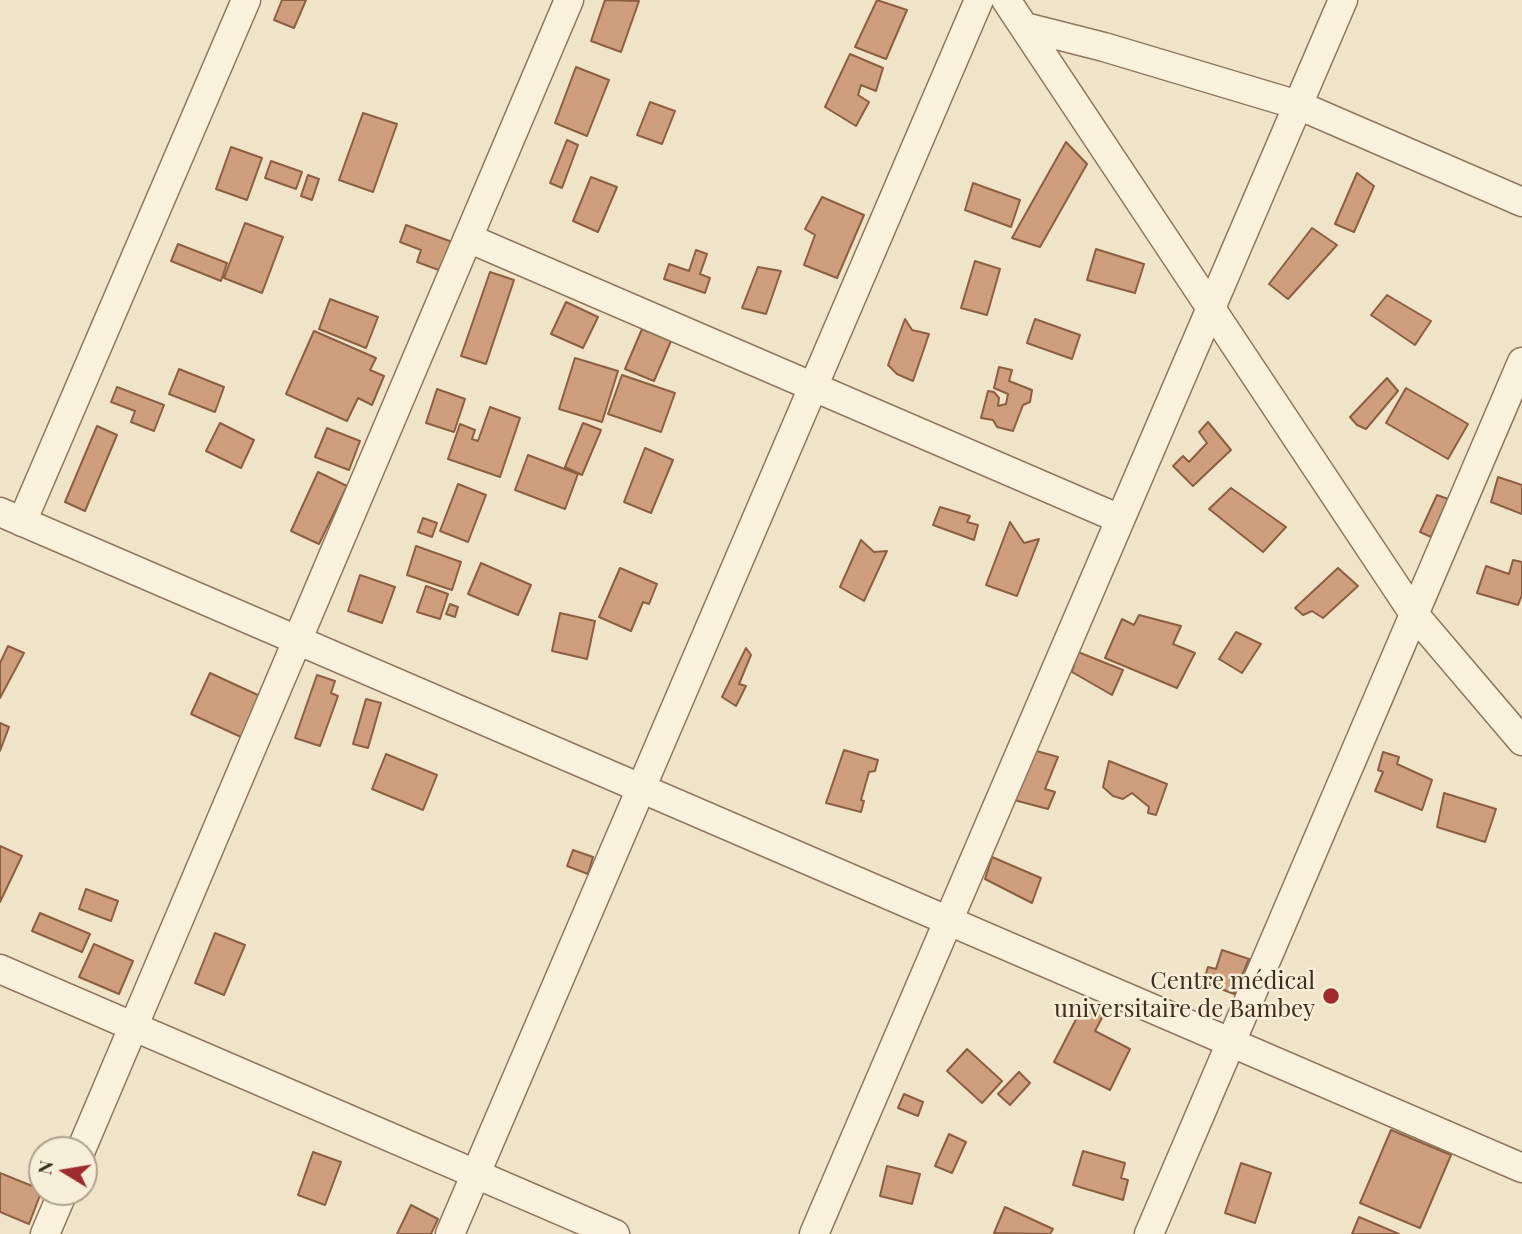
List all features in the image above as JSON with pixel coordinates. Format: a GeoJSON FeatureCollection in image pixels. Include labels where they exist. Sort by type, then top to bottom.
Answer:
{"type":"FeatureCollection","features":[{"type":"Feature","properties":{"kind":"street"},"geometry":{"type":"LineString","coordinates":[[246,0],[11,517],[1522,1168]]}},
{"type":"Feature","properties":{"kind":"street"},"geometry":{"type":"LineString","coordinates":[[87,1136],[569,0]]}},
{"type":"Feature","properties":{"kind":"street"},"geometry":{"type":"LineString","coordinates":[[450,1234],[979,0]]}},
{"type":"Feature","properties":{"kind":"street"},"geometry":{"type":"LineString","coordinates":[[1006,0],[1212,306],[1414,614],[1522,741]]}},
{"type":"Feature","properties":{"kind":"street"},"geometry":{"type":"LineString","coordinates":[[814,1234],[1343,0]]}},
{"type":"Feature","properties":{"kind":"street"},"geometry":{"type":"LineString","coordinates":[[1026,27],[1104,47],[1298,105],[1522,202]]}},
{"type":"Feature","properties":{"kind":"street"},"geometry":{"type":"LineString","coordinates":[[468,238],[1120,519]]}},
{"type":"Feature","properties":{"kind":"street"},"geometry":{"type":"LineString","coordinates":[[1149,1234],[1522,362]]}},
{"type":"Feature","properties":{"kind":"street"},"geometry":{"type":"LineString","coordinates":[[0,969],[615,1234]]}},
{"type":"Feature","properties":{"kind":"street"},"geometry":{"type":"LineString","coordinates":[[45,1234],[57,1206]]}},
{"type":"Feature","properties":{"kind":"building"},"geometry":{"type":"Polygon","coordinates":[[[282,0],[306,0],[294,28],[274,20],[282,0]]]}},
{"type":"Feature","properties":{"kind":"building"},"geometry":{"type":"Polygon","coordinates":[[[605,0],[639,1],[621,52],[591,41],[605,0]]]}},
{"type":"Feature","properties":{"kind":"building"},"geometry":{"type":"Polygon","coordinates":[[[877,0],[907,10],[886,59],[855,47],[877,0]]]}},
{"type":"Feature","properties":{"kind":"building"},"geometry":{"type":"Polygon","coordinates":[[[850,54],[883,68],[876,91],[861,85],[858,95],[869,102],[856,126],[825,107],[850,54]]]}},
{"type":"Feature","properties":{"kind":"building"},"geometry":{"type":"Polygon","coordinates":[[[576,67],[609,80],[587,136],[555,123],[576,67]]]}},
{"type":"Feature","properties":{"kind":"building"},"geometry":{"type":"Polygon","coordinates":[[[650,102],[675,111],[662,144],[637,135],[650,102]]]}},
{"type":"Feature","properties":{"kind":"building"},"geometry":{"type":"Polygon","coordinates":[[[363,113],[397,124],[373,192],[339,180],[363,113]]]}},
{"type":"Feature","properties":{"kind":"building"},"geometry":{"type":"Polygon","coordinates":[[[567,140],[578,145],[562,188],[550,183],[567,140]]]}},
{"type":"Feature","properties":{"kind":"building"},"geometry":{"type":"Polygon","coordinates":[[[1066,142],[1087,164],[1040,247],[1012,238],[1066,142]]]}},
{"type":"Feature","properties":{"kind":"building"},"geometry":{"type":"Polygon","coordinates":[[[231,147],[262,158],[247,200],[216,189],[231,147]]]}},
{"type":"Feature","properties":{"kind":"building"},"geometry":{"type":"Polygon","coordinates":[[[271,161],[302,172],[296,189],[265,178],[271,161]]]}},
{"type":"Feature","properties":{"kind":"building"},"geometry":{"type":"Polygon","coordinates":[[[1357,173],[1374,186],[1354,232],[1335,224],[1357,173]]]}},
{"type":"Feature","properties":{"kind":"building"},"geometry":{"type":"Polygon","coordinates":[[[308,175],[319,179],[312,200],[301,196],[308,175]]]}},
{"type":"Feature","properties":{"kind":"building"},"geometry":{"type":"Polygon","coordinates":[[[591,177],[617,187],[598,232],[573,221],[591,177]]]}},
{"type":"Feature","properties":{"kind":"building"},"geometry":{"type":"Polygon","coordinates":[[[973,183],[1020,200],[1011,227],[965,210],[973,183]]]}},
{"type":"Feature","properties":{"kind":"building"},"geometry":{"type":"Polygon","coordinates":[[[822,197],[864,215],[837,278],[804,265],[815,235],[805,229],[822,197]]]}},
{"type":"Feature","properties":{"kind":"building"},"geometry":{"type":"Polygon","coordinates":[[[245,223],[283,237],[262,293],[224,278],[245,223]]]}},
{"type":"Feature","properties":{"kind":"building"},"geometry":{"type":"Polygon","coordinates":[[[406,225],[455,243],[444,272],[417,262],[421,250],[400,242],[406,225]]]}},
{"type":"Feature","properties":{"kind":"building"},"geometry":{"type":"Polygon","coordinates":[[[1312,228],[1337,245],[1288,299],[1269,284],[1312,228]]]}},
{"type":"Feature","properties":{"kind":"building"},"geometry":{"type":"Polygon","coordinates":[[[178,244],[227,263],[221,281],[171,261],[178,244]]]}},
{"type":"Feature","properties":{"kind":"building"},"geometry":{"type":"Polygon","coordinates":[[[1096,249],[1144,264],[1135,293],[1087,280],[1096,249]]]}},
{"type":"Feature","properties":{"kind":"building"},"geometry":{"type":"Polygon","coordinates":[[[696,250],[707,254],[700,274],[710,278],[705,293],[664,279],[669,264],[689,271],[696,250]]]}},
{"type":"Feature","properties":{"kind":"building"},"geometry":{"type":"Polygon","coordinates":[[[975,261],[1000,269],[987,315],[961,308],[975,261]]]}},
{"type":"Feature","properties":{"kind":"building"},"geometry":{"type":"Polygon","coordinates":[[[758,267],[781,271],[766,314],[742,308],[758,267]]]}},
{"type":"Feature","properties":{"kind":"building"},"geometry":{"type":"Polygon","coordinates":[[[490,272],[514,280],[486,364],[461,356],[490,272]]]}},
{"type":"Feature","properties":{"kind":"building"},"geometry":{"type":"Polygon","coordinates":[[[1387,295],[1431,321],[1415,345],[1371,315],[1387,295]]]}},
{"type":"Feature","properties":{"kind":"building"},"geometry":{"type":"Polygon","coordinates":[[[330,299],[378,317],[366,348],[319,329],[330,299]]]}},
{"type":"Feature","properties":{"kind":"building"},"geometry":{"type":"Polygon","coordinates":[[[566,302],[598,317],[583,348],[551,334],[566,302]]]}},
{"type":"Feature","properties":{"kind":"building"},"geometry":{"type":"Polygon","coordinates":[[[905,319],[912,330],[929,334],[913,381],[897,374],[888,365],[905,319]]]}},
{"type":"Feature","properties":{"kind":"building"},"geometry":{"type":"Polygon","coordinates":[[[1035,319],[1080,335],[1072,359],[1027,343],[1035,319]]]}},
{"type":"Feature","properties":{"kind":"building"},"geometry":{"type":"Polygon","coordinates":[[[642,329],[671,341],[654,381],[625,369],[642,329]]]}},
{"type":"Feature","properties":{"kind":"building"},"geometry":{"type":"Polygon","coordinates":[[[314,331],[376,358],[370,370],[384,376],[372,405],[358,398],[347,421],[286,394],[314,331]]]}},
{"type":"Feature","properties":{"kind":"building"},"geometry":{"type":"Polygon","coordinates":[[[575,358],[618,371],[602,422],[559,409],[575,358]]]}},
{"type":"Feature","properties":{"kind":"building"},"geometry":{"type":"Polygon","coordinates":[[[999,367],[1012,370],[1009,381],[1032,390],[1030,402],[1023,405],[1013,431],[997,427],[993,420],[981,418],[988,391],[994,392],[999,398],[998,406],[1006,404],[1008,394],[994,388],[999,367]]]}},
{"type":"Feature","properties":{"kind":"building"},"geometry":{"type":"Polygon","coordinates":[[[179,369],[224,387],[215,412],[169,394],[179,369]]]}},
{"type":"Feature","properties":{"kind":"building"},"geometry":{"type":"Polygon","coordinates":[[[622,375],[675,393],[661,432],[608,414],[622,375]]]}},
{"type":"Feature","properties":{"kind":"building"},"geometry":{"type":"Polygon","coordinates":[[[1387,378],[1398,391],[1366,429],[1357,425],[1350,417],[1387,378]]]}},
{"type":"Feature","properties":{"kind":"building"},"geometry":{"type":"Polygon","coordinates":[[[117,387],[164,405],[154,431],[131,422],[135,411],[111,402],[117,387]]]}},
{"type":"Feature","properties":{"kind":"building"},"geometry":{"type":"Polygon","coordinates":[[[1406,388],[1468,424],[1448,459],[1386,423],[1406,388]]]}},
{"type":"Feature","properties":{"kind":"building"},"geometry":{"type":"Polygon","coordinates":[[[437,389],[465,399],[454,432],[426,423],[437,389]]]}},
{"type":"Feature","properties":{"kind":"building"},"geometry":{"type":"Polygon","coordinates":[[[490,407],[520,418],[500,477],[448,459],[460,424],[475,430],[472,439],[478,441],[490,407]]]}},
{"type":"Feature","properties":{"kind":"building"},"geometry":{"type":"Polygon","coordinates":[[[1208,422],[1231,450],[1193,486],[1173,466],[1183,456],[1189,462],[1207,443],[1199,432],[1208,422]]]}},
{"type":"Feature","properties":{"kind":"building"},"geometry":{"type":"Polygon","coordinates":[[[220,423],[254,440],[241,468],[206,451],[220,423]]]}},
{"type":"Feature","properties":{"kind":"building"},"geometry":{"type":"Polygon","coordinates":[[[583,423],[601,430],[582,475],[565,467],[583,423]]]}},
{"type":"Feature","properties":{"kind":"building"},"geometry":{"type":"Polygon","coordinates":[[[97,426],[117,435],[85,511],[65,502],[97,426]]]}},
{"type":"Feature","properties":{"kind":"building"},"geometry":{"type":"Polygon","coordinates":[[[327,428],[360,441],[349,470],[315,457],[327,428]]]}},
{"type":"Feature","properties":{"kind":"building"},"geometry":{"type":"Polygon","coordinates":[[[645,448],[673,460],[651,513],[624,502],[645,448]]]}},
{"type":"Feature","properties":{"kind":"building"},"geometry":{"type":"Polygon","coordinates":[[[528,455],[578,474],[565,509],[515,490],[528,455]]]}},
{"type":"Feature","properties":{"kind":"building"},"geometry":{"type":"Polygon","coordinates":[[[318,472],[347,486],[319,544],[291,531],[318,472]]]}},
{"type":"Feature","properties":{"kind":"building"},"geometry":{"type":"Polygon","coordinates":[[[1498,477],[1522,485],[1522,514],[1491,502],[1498,477]]]}},
{"type":"Feature","properties":{"kind":"building"},"geometry":{"type":"Polygon","coordinates":[[[458,484],[486,495],[468,542],[440,531],[458,484]]]}},
{"type":"Feature","properties":{"kind":"building"},"geometry":{"type":"Polygon","coordinates":[[[1231,488],[1286,527],[1263,552],[1209,509],[1231,488]]]}},
{"type":"Feature","properties":{"kind":"building"},"geometry":{"type":"Polygon","coordinates":[[[1437,495],[1448,499],[1431,537],[1420,532],[1437,495]]]}},
{"type":"Feature","properties":{"kind":"building"},"geometry":{"type":"Polygon","coordinates":[[[940,507],[970,516],[967,522],[978,525],[974,540],[933,525],[940,507]]]}},
{"type":"Feature","properties":{"kind":"building"},"geometry":{"type":"Polygon","coordinates":[[[423,518],[437,523],[432,537],[418,532],[423,518]]]}},
{"type":"Feature","properties":{"kind":"building"},"geometry":{"type":"Polygon","coordinates":[[[1010,522],[1024,543],[1039,539],[1017,596],[986,585],[1010,522]]]}},
{"type":"Feature","properties":{"kind":"building"},"geometry":{"type":"Polygon","coordinates":[[[861,540],[874,552],[887,551],[864,601],[840,587],[861,540]]]}},
{"type":"Feature","properties":{"kind":"building"},"geometry":{"type":"Polygon","coordinates":[[[416,546],[461,562],[452,590],[407,575],[416,546]]]}},
{"type":"Feature","properties":{"kind":"building"},"geometry":{"type":"Polygon","coordinates":[[[1513,560],[1522,562],[1522,595],[1518,605],[1477,593],[1486,566],[1509,574],[1513,560]]]}},
{"type":"Feature","properties":{"kind":"building"},"geometry":{"type":"Polygon","coordinates":[[[481,563],[531,585],[518,615],[468,594],[481,563]]]}},
{"type":"Feature","properties":{"kind":"building"},"geometry":{"type":"Polygon","coordinates":[[[620,568],[657,584],[649,604],[643,602],[631,631],[599,617],[620,568]]]}},
{"type":"Feature","properties":{"kind":"building"},"geometry":{"type":"Polygon","coordinates":[[[1338,568],[1358,586],[1323,618],[1312,611],[1303,615],[1295,608],[1338,568]]]}},
{"type":"Feature","properties":{"kind":"building"},"geometry":{"type":"Polygon","coordinates":[[[360,575],[395,587],[382,623],[348,611],[360,575]]]}},
{"type":"Feature","properties":{"kind":"building"},"geometry":{"type":"Polygon","coordinates":[[[426,586],[448,594],[440,619],[417,612],[426,586]]]}},
{"type":"Feature","properties":{"kind":"building"},"geometry":{"type":"Polygon","coordinates":[[[450,604],[458,607],[455,617],[446,614],[450,604]]]}},
{"type":"Feature","properties":{"kind":"building"},"geometry":{"type":"Polygon","coordinates":[[[560,613],[595,621],[587,659],[552,651],[560,613]]]}},
{"type":"Feature","properties":{"kind":"building"},"geometry":{"type":"Polygon","coordinates":[[[1139,615],[1181,626],[1173,644],[1195,653],[1177,688],[1105,658],[1122,619],[1134,625],[1139,615]]]}},
{"type":"Feature","properties":{"kind":"building"},"geometry":{"type":"Polygon","coordinates":[[[1236,632],[1261,644],[1242,673],[1219,659],[1236,632]]]}},
{"type":"Feature","properties":{"kind":"building"},"geometry":{"type":"Polygon","coordinates":[[[8,646],[24,653],[0,698],[0,663],[8,646]]]}},
{"type":"Feature","properties":{"kind":"building"},"geometry":{"type":"Polygon","coordinates":[[[746,648],[751,655],[739,684],[746,686],[736,706],[722,697],[746,648]]]}},
{"type":"Feature","properties":{"kind":"building"},"geometry":{"type":"Polygon","coordinates":[[[1078,652],[1123,670],[1112,695],[1072,672],[1078,652]]]}},
{"type":"Feature","properties":{"kind":"building"},"geometry":{"type":"Polygon","coordinates":[[[210,673],[260,696],[241,737],[191,714],[210,673]]]}},
{"type":"Feature","properties":{"kind":"building"},"geometry":{"type":"Polygon","coordinates":[[[317,675],[335,681],[331,693],[338,696],[320,746],[295,738],[317,675]]]}},
{"type":"Feature","properties":{"kind":"building"},"geometry":{"type":"Polygon","coordinates":[[[366,699],[381,703],[368,748],[353,744],[366,699]]]}},
{"type":"Feature","properties":{"kind":"building"},"geometry":{"type":"Polygon","coordinates":[[[0,723],[9,727],[0,751],[0,723]]]}},
{"type":"Feature","properties":{"kind":"building"},"geometry":{"type":"Polygon","coordinates":[[[844,750],[878,760],[875,771],[869,772],[861,800],[864,801],[861,812],[826,803],[844,750]]]}},
{"type":"Feature","properties":{"kind":"building"},"geometry":{"type":"Polygon","coordinates":[[[1033,750],[1058,757],[1045,789],[1055,792],[1048,809],[1014,800],[1033,750]]]}},
{"type":"Feature","properties":{"kind":"building"},"geometry":{"type":"Polygon","coordinates":[[[1383,752],[1399,757],[1397,764],[1432,780],[1422,810],[1375,791],[1383,772],[1378,770],[1383,752]]]}},
{"type":"Feature","properties":{"kind":"building"},"geometry":{"type":"Polygon","coordinates":[[[386,754],[437,775],[423,810],[372,789],[386,754]]]}},
{"type":"Feature","properties":{"kind":"building"},"geometry":{"type":"Polygon","coordinates":[[[1109,761],[1167,784],[1156,815],[1148,813],[1149,807],[1132,793],[1123,799],[1113,796],[1103,787],[1109,761]]]}},
{"type":"Feature","properties":{"kind":"building"},"geometry":{"type":"Polygon","coordinates":[[[1444,793],[1496,809],[1485,842],[1437,827],[1444,793]]]}},
{"type":"Feature","properties":{"kind":"building"},"geometry":{"type":"Polygon","coordinates":[[[0,846],[22,856],[0,902],[0,846]]]}},
{"type":"Feature","properties":{"kind":"building"},"geometry":{"type":"Polygon","coordinates":[[[573,850],[593,857],[588,874],[567,866],[573,850]]]}},
{"type":"Feature","properties":{"kind":"building"},"geometry":{"type":"Polygon","coordinates":[[[992,857],[1041,878],[1032,903],[985,879],[992,857]]]}},
{"type":"Feature","properties":{"kind":"building"},"geometry":{"type":"Polygon","coordinates":[[[86,889],[118,901],[111,921],[79,909],[86,889]]]}},
{"type":"Feature","properties":{"kind":"building"},"geometry":{"type":"Polygon","coordinates":[[[40,913],[90,934],[82,952],[32,931],[40,913]]]}},
{"type":"Feature","properties":{"kind":"building"},"geometry":{"type":"Polygon","coordinates":[[[215,933],[245,945],[224,995],[195,983],[215,933]]]}},
{"type":"Feature","properties":{"kind":"building"},"geometry":{"type":"Polygon","coordinates":[[[94,944],[133,961],[119,994],[79,977],[94,944]]]}},
{"type":"Feature","properties":{"kind":"building"},"geometry":{"type":"Polygon","coordinates":[[[1222,950],[1249,959],[1234,994],[1203,982],[1208,967],[1216,969],[1222,950]]]}},
{"type":"Feature","properties":{"kind":"building"},"geometry":{"type":"Polygon","coordinates":[[[1085,1002],[1105,1012],[1095,1031],[1130,1049],[1110,1090],[1054,1062],[1085,1002]]]}},
{"type":"Feature","properties":{"kind":"building"},"geometry":{"type":"Polygon","coordinates":[[[967,1049],[1002,1081],[982,1103],[947,1071],[967,1049]]]}},
{"type":"Feature","properties":{"kind":"building"},"geometry":{"type":"Polygon","coordinates":[[[1019,1072],[1030,1083],[1010,1105],[998,1094],[1019,1072]]]}},
{"type":"Feature","properties":{"kind":"building"},"geometry":{"type":"Polygon","coordinates":[[[904,1094],[923,1102],[918,1116],[898,1108],[904,1094]]]}},
{"type":"Feature","properties":{"kind":"building"},"geometry":{"type":"Polygon","coordinates":[[[1391,1130],[1451,1155],[1420,1228],[1360,1203],[1391,1130]]]}},
{"type":"Feature","properties":{"kind":"building"},"geometry":{"type":"Polygon","coordinates":[[[949,1134],[966,1142],[952,1173],[935,1166],[949,1134]]]}},
{"type":"Feature","properties":{"kind":"building"},"geometry":{"type":"Polygon","coordinates":[[[1083,1151],[1125,1163],[1121,1178],[1128,1180],[1123,1200],[1073,1185],[1083,1151]]]}},
{"type":"Feature","properties":{"kind":"building"},"geometry":{"type":"Polygon","coordinates":[[[313,1152],[341,1162],[325,1205],[298,1195],[313,1152]]]}},
{"type":"Feature","properties":{"kind":"building"},"geometry":{"type":"Polygon","coordinates":[[[1241,1163],[1271,1173],[1255,1223],[1225,1213],[1241,1163]]]}},
{"type":"Feature","properties":{"kind":"building"},"geometry":{"type":"Polygon","coordinates":[[[887,1166],[920,1174],[912,1204],[880,1196],[887,1166]]]}},
{"type":"Feature","properties":{"kind":"building"},"geometry":{"type":"Polygon","coordinates":[[[0,1173],[28,1184],[28,1206],[36,1206],[29,1224],[0,1212],[0,1173]]]}},
{"type":"Feature","properties":{"kind":"building"},"geometry":{"type":"Polygon","coordinates":[[[411,1205],[438,1219],[431,1234],[397,1234],[411,1205]]]}},
{"type":"Feature","properties":{"kind":"building"},"geometry":{"type":"Polygon","coordinates":[[[1005,1207],[1053,1229],[1050,1234],[994,1233],[1005,1207]]]}},
{"type":"Feature","properties":{"kind":"building"},"geometry":{"type":"Polygon","coordinates":[[[1359,1217],[1399,1234],[1352,1234],[1359,1217]]]}},
{"type":"Feature","properties":{"kind":"place","name":"Centre médical universitaire de Bambey"},"geometry":{"type":"Point","coordinates":[1331,996]}}]}
